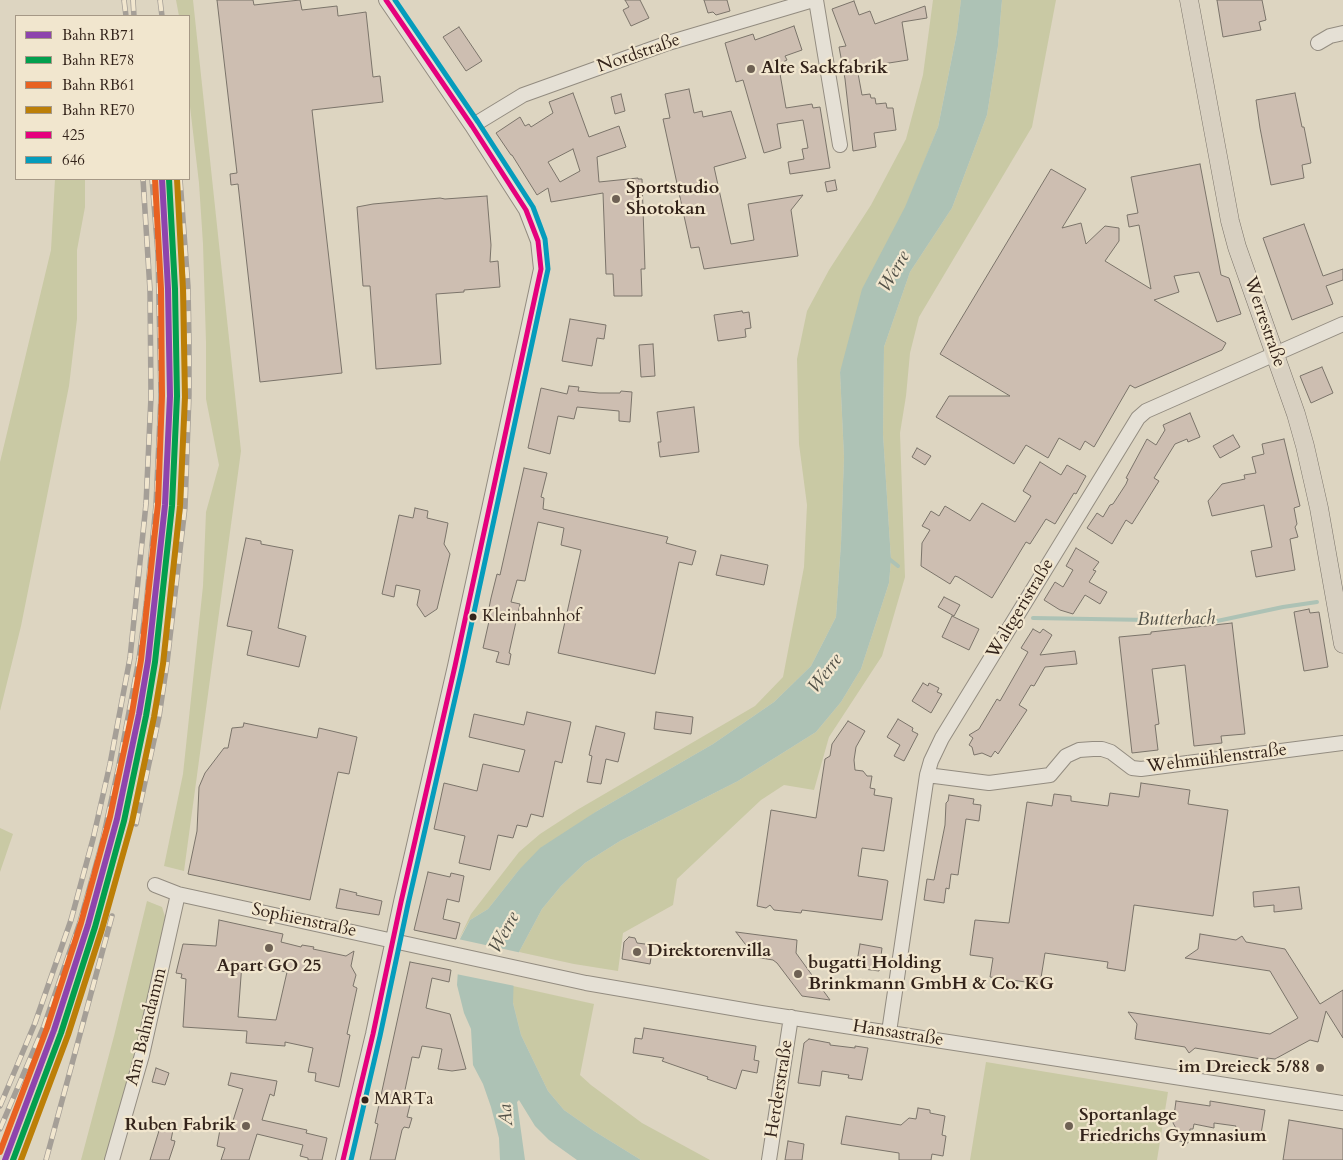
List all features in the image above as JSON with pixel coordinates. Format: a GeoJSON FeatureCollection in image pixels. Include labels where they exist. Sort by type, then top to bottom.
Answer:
{"type":"FeatureCollection","features":[{"type":"Feature","properties":{"kind":"main road","name":"Werrestraße"},"geometry":{"type":"LineString","coordinates":[[1189,0],[1230,220],[1237,247],[1296,414],[1312,476],[1343,644]]}},
{"type":"Feature","properties":{"kind":"street"},"geometry":{"type":"LineString","coordinates":[[343,1160],[455,666],[541,269],[538,241],[526,210],[472,126],[386,0]]}},
{"type":"Feature","properties":{"kind":"street","name":"Nordstraße"},"geometry":{"type":"LineString","coordinates":[[472,126],[496,110],[532,92],[668,43],[814,0],[840,145]]}},
{"type":"Feature","properties":{"kind":"street"},"geometry":{"type":"LineString","coordinates":[[1318,43],[1330,36],[1343,34]]}},
{"type":"Feature","properties":{"kind":"street","name":"Waltgeristraße"},"geometry":{"type":"LineString","coordinates":[[889,1032],[931,761],[942,738],[1138,418],[1146,411],[1343,324]]}},
{"type":"Feature","properties":{"kind":"street","name":"Wehmühlenstraße"},"geometry":{"type":"LineString","coordinates":[[928,775],[988,783],[1050,776],[1066,756],[1079,750],[1093,748],[1111,752],[1132,768],[1141,768],[1343,743]]}},
{"type":"Feature","properties":{"kind":"street","name":"Sophienstraße"},"geometry":{"type":"LineString","coordinates":[[155,885],[178,894],[454,955]]}},
{"type":"Feature","properties":{"kind":"street","name":"Am Bahndamm"},"geometry":{"type":"LineString","coordinates":[[112,1160],[142,1055],[178,894]]}},
{"type":"Feature","properties":{"kind":"street","name":"Hansastraße"},"geometry":{"type":"LineString","coordinates":[[454,955],[570,980],[791,1017],[1343,1103]]}},
{"type":"Feature","properties":{"kind":"street","name":"Herderstraße"},"geometry":{"type":"LineString","coordinates":[[769,1160],[791,1017]]}},
{"type":"Feature","properties":{"kind":"green space"},"geometry":{"type":"Polygon","coordinates":[[[176,0],[193,0],[241,451],[184,871],[164,866],[183,774],[203,586],[206,512],[219,465],[206,399],[203,244],[199,183],[190,106],[190,15],[179,15],[176,0]]]}},
{"type":"Feature","properties":{"kind":"green space"},"geometry":{"type":"Polygon","coordinates":[[[933,0],[961,0],[957,32],[938,127],[840,372],[844,457],[836,617],[811,666],[774,702],[713,744],[597,811],[518,871],[488,909],[470,920],[459,939],[471,914],[519,852],[540,834],[577,810],[755,706],[783,677],[804,567],[807,505],[799,444],[797,359],[807,311],[829,270],[871,205],[906,139],[923,75],[933,0]]]}},
{"type":"Feature","properties":{"kind":"green space"},"geometry":{"type":"Polygon","coordinates":[[[1002,0],[1056,0],[1032,127],[919,317],[910,353],[900,433],[905,577],[882,656],[829,737],[814,790],[784,785],[761,800],[677,879],[673,905],[623,933],[618,971],[519,952],[542,909],[561,886],[585,863],[620,841],[738,781],[816,732],[841,702],[861,669],[889,583],[891,560],[883,434],[884,347],[910,272],[952,208],[987,115],[998,46],[1002,0]]]}},
{"type":"Feature","properties":{"kind":"green space"},"geometry":{"type":"Polygon","coordinates":[[[55,180],[85,180],[85,207],[77,250],[77,319],[69,386],[21,626],[0,711],[0,462],[51,250],[55,180]]]}},
{"type":"Feature","properties":{"kind":"green space"},"geometry":{"type":"Polygon","coordinates":[[[0,828],[13,834],[0,872],[0,828]]]}},
{"type":"Feature","properties":{"kind":"green space"},"geometry":{"type":"Polygon","coordinates":[[[147,901],[162,907],[168,926],[168,935],[108,1160],[81,1160],[114,1036],[147,901]]]}},
{"type":"Feature","properties":{"kind":"green space"},"geometry":{"type":"Polygon","coordinates":[[[513,986],[594,1004],[580,1075],[642,1123],[710,1160],[641,1160],[564,1110],[548,1091],[521,1035],[513,1003],[513,986]]]}},
{"type":"Feature","properties":{"kind":"green space","name":"Sportanlage Friedrichs Gymnasium"},"geometry":{"type":"Polygon","coordinates":[[[986,1062],[1168,1092],[1157,1160],[970,1160],[986,1062]]]}},
{"type":"Feature","properties":{"kind":"water"},"geometry":{"type":"Polygon","coordinates":[[[961,0],[1002,0],[998,46],[987,115],[952,208],[910,272],[884,347],[883,434],[891,560],[889,583],[861,669],[841,702],[816,732],[738,781],[620,841],[585,863],[561,886],[542,909],[519,952],[514,972],[513,1003],[521,1035],[548,1091],[564,1110],[641,1160],[577,1160],[549,1140],[535,1126],[519,1100],[517,1102],[525,1160],[500,1160],[499,1138],[483,1084],[473,1065],[471,1029],[464,1013],[457,985],[460,939],[470,920],[488,909],[518,871],[540,848],[597,811],[713,744],[774,702],[811,666],[836,617],[844,457],[840,372],[862,289],[905,207],[938,127],[957,32],[961,0]]]}},
{"type":"Feature","properties":{"kind":"pier"},"geometry":{"type":"Polygon","coordinates":[[[458,939],[522,953],[516,973],[515,986],[456,974],[458,939]]]}},
{"type":"Feature","properties":{"kind":"building"},"geometry":{"type":"Polygon","coordinates":[[[217,0],[253,0],[254,5],[300,0],[302,10],[337,6],[338,16],[366,12],[373,77],[380,76],[383,102],[312,110],[342,373],[260,382],[238,184],[231,185],[230,174],[237,173],[217,0]]]}},
{"type":"Feature","properties":{"kind":"building"},"geometry":{"type":"Polygon","coordinates":[[[625,0],[640,0],[649,18],[631,26],[623,10],[629,7],[625,0]]]}},
{"type":"Feature","properties":{"kind":"building"},"geometry":{"type":"Polygon","coordinates":[[[704,0],[727,0],[730,11],[716,15],[713,12],[708,13],[704,0]]]}},
{"type":"Feature","properties":{"kind":"building"},"geometry":{"type":"Polygon","coordinates":[[[1217,0],[1262,0],[1266,20],[1259,22],[1261,30],[1223,37],[1217,0]]]}},
{"type":"Feature","properties":{"kind":"building"},"geometry":{"type":"Polygon","coordinates":[[[854,1],[859,15],[870,11],[875,24],[925,6],[927,18],[902,22],[908,60],[857,68],[862,95],[870,94],[871,98],[875,98],[876,104],[886,103],[887,108],[893,108],[896,130],[874,133],[876,147],[853,151],[845,79],[839,47],[846,46],[832,9],[854,1]]]}},
{"type":"Feature","properties":{"kind":"building"},"geometry":{"type":"Polygon","coordinates":[[[794,26],[802,50],[785,56],[787,60],[783,62],[787,72],[780,74],[786,108],[812,104],[813,108],[820,107],[830,168],[790,174],[788,162],[804,159],[802,149],[808,148],[803,120],[777,124],[781,148],[764,153],[743,80],[736,82],[725,43],[753,34],[755,40],[794,26]]]}},
{"type":"Feature","properties":{"kind":"building"},"geometry":{"type":"Polygon","coordinates":[[[459,27],[482,61],[466,71],[443,37],[459,27]]]}},
{"type":"Feature","properties":{"kind":"building"},"geometry":{"type":"Polygon","coordinates":[[[689,89],[694,113],[702,111],[703,117],[731,111],[746,158],[714,167],[731,244],[754,240],[748,204],[803,195],[791,210],[798,256],[704,269],[699,247],[691,248],[663,119],[670,118],[665,94],[689,89]]]}},
{"type":"Feature","properties":{"kind":"building"},"geometry":{"type":"Polygon","coordinates":[[[573,93],[589,137],[619,126],[626,147],[597,157],[599,182],[642,179],[645,269],[641,269],[642,296],[614,296],[613,274],[606,274],[603,193],[551,202],[548,188],[537,195],[496,133],[520,117],[525,126],[529,124],[531,127],[553,113],[549,102],[573,93]],[[573,149],[548,162],[560,182],[580,171],[573,149]]]}},
{"type":"Feature","properties":{"kind":"building"},"geometry":{"type":"Polygon","coordinates":[[[1295,93],[1311,163],[1302,165],[1304,178],[1271,185],[1256,100],[1295,93]]]}},
{"type":"Feature","properties":{"kind":"building"},"geometry":{"type":"Polygon","coordinates":[[[621,94],[625,111],[615,114],[611,97],[621,94]]]}},
{"type":"Feature","properties":{"kind":"building"},"geometry":{"type":"Polygon","coordinates":[[[1200,164],[1221,275],[1229,278],[1241,314],[1217,322],[1199,272],[1174,276],[1179,292],[1154,300],[1226,343],[1222,350],[1135,388],[1130,385],[1094,447],[1085,441],[1080,450],[1059,438],[1048,458],[1026,445],[1014,464],[936,417],[949,396],[1010,396],[940,354],[1051,169],[1086,189],[1062,228],[1081,223],[1086,244],[1105,226],[1119,228],[1119,241],[1105,261],[1151,289],[1139,225],[1129,227],[1127,215],[1138,213],[1131,177],[1200,164]]]}},
{"type":"Feature","properties":{"kind":"building"},"geometry":{"type":"Polygon","coordinates":[[[835,180],[837,190],[827,192],[825,182],[835,180]]]}},
{"type":"Feature","properties":{"kind":"building"},"geometry":{"type":"Polygon","coordinates":[[[487,196],[491,245],[490,262],[498,261],[500,287],[436,294],[441,364],[376,369],[370,286],[363,286],[357,207],[440,198],[487,196]]]}},
{"type":"Feature","properties":{"kind":"building"},"geometry":{"type":"Polygon","coordinates":[[[1304,224],[1323,276],[1343,269],[1343,280],[1326,286],[1333,304],[1292,320],[1263,238],[1304,224]]]}},
{"type":"Feature","properties":{"kind":"building"},"geometry":{"type":"Polygon","coordinates":[[[742,311],[743,313],[749,312],[751,328],[745,329],[746,337],[718,341],[714,315],[742,311]]]}},
{"type":"Feature","properties":{"kind":"building"},"geometry":{"type":"Polygon","coordinates":[[[570,319],[606,325],[604,339],[597,338],[592,366],[562,361],[570,319]]]}},
{"type":"Feature","properties":{"kind":"building"},"geometry":{"type":"Polygon","coordinates":[[[653,344],[655,376],[641,377],[639,345],[653,344]]]}},
{"type":"Feature","properties":{"kind":"building"},"geometry":{"type":"Polygon","coordinates":[[[1322,367],[1333,393],[1311,403],[1300,376],[1322,367]]]}},
{"type":"Feature","properties":{"kind":"building"},"geometry":{"type":"Polygon","coordinates":[[[569,386],[579,387],[578,391],[599,393],[632,392],[630,422],[619,421],[619,411],[577,407],[574,419],[558,416],[550,454],[528,448],[541,388],[567,394],[569,386]]]}},
{"type":"Feature","properties":{"kind":"building"},"geometry":{"type":"Polygon","coordinates":[[[694,407],[699,452],[660,457],[658,442],[661,442],[657,412],[694,407]]]}},
{"type":"Feature","properties":{"kind":"building"},"geometry":{"type":"Polygon","coordinates":[[[1190,413],[1200,437],[1188,442],[1187,439],[1175,444],[1154,478],[1159,481],[1132,524],[1126,520],[1112,544],[1087,528],[1097,513],[1103,517],[1110,505],[1113,504],[1126,484],[1128,479],[1126,478],[1147,439],[1156,445],[1165,430],[1163,425],[1190,413]]]}},
{"type":"Feature","properties":{"kind":"building"},"geometry":{"type":"Polygon","coordinates":[[[1233,435],[1240,447],[1220,458],[1213,446],[1233,435]]]}},
{"type":"Feature","properties":{"kind":"building"},"geometry":{"type":"Polygon","coordinates":[[[1284,439],[1300,506],[1294,508],[1297,524],[1295,527],[1298,537],[1290,539],[1295,570],[1256,577],[1251,551],[1272,547],[1264,505],[1212,516],[1208,501],[1222,484],[1245,479],[1244,475],[1256,473],[1252,457],[1264,454],[1262,444],[1284,439]]]}},
{"type":"Feature","properties":{"kind":"building"},"geometry":{"type":"Polygon","coordinates":[[[917,448],[931,456],[925,465],[912,457],[917,448]]]}},
{"type":"Feature","properties":{"kind":"building"},"geometry":{"type":"Polygon","coordinates":[[[1040,462],[1061,475],[1067,465],[1086,476],[1055,524],[1046,519],[1030,544],[1026,542],[992,598],[958,577],[955,576],[950,584],[921,566],[922,543],[930,530],[922,526],[931,511],[939,516],[945,506],[970,521],[982,503],[1015,522],[1031,496],[1023,491],[1040,462]]]}},
{"type":"Feature","properties":{"kind":"building"},"geometry":{"type":"Polygon","coordinates":[[[524,468],[547,473],[541,497],[544,498],[543,509],[668,537],[666,543],[696,551],[692,565],[679,562],[655,674],[558,653],[581,550],[561,545],[564,528],[538,522],[525,581],[517,580],[511,602],[520,604],[509,653],[511,654],[509,665],[496,662],[499,652],[483,648],[492,608],[489,608],[491,598],[497,574],[500,575],[524,468]]]}},
{"type":"Feature","properties":{"kind":"building"},"geometry":{"type":"Polygon","coordinates":[[[415,508],[428,511],[427,518],[448,523],[444,544],[450,554],[437,609],[425,617],[417,605],[420,590],[396,585],[394,597],[382,594],[399,515],[413,518],[415,508]]]}},
{"type":"Feature","properties":{"kind":"building"},"geometry":{"type":"Polygon","coordinates":[[[246,538],[261,541],[261,544],[293,550],[278,628],[306,636],[299,667],[247,655],[252,631],[227,626],[246,538]]]}},
{"type":"Feature","properties":{"kind":"building"},"geometry":{"type":"Polygon","coordinates":[[[1076,548],[1099,562],[1093,570],[1096,571],[1089,582],[1107,592],[1100,604],[1085,595],[1073,614],[1060,610],[1044,600],[1055,582],[1063,587],[1073,570],[1066,566],[1076,548]]]}},
{"type":"Feature","properties":{"kind":"building"},"geometry":{"type":"Polygon","coordinates":[[[721,555],[768,565],[764,585],[716,575],[721,555]]]}},
{"type":"Feature","properties":{"kind":"building"},"geometry":{"type":"Polygon","coordinates":[[[944,597],[960,605],[954,616],[938,607],[944,597]]]}},
{"type":"Feature","properties":{"kind":"building"},"geometry":{"type":"Polygon","coordinates":[[[1309,609],[1310,613],[1319,612],[1328,667],[1304,671],[1294,612],[1309,609]]]}},
{"type":"Feature","properties":{"kind":"building"},"geometry":{"type":"Polygon","coordinates":[[[952,616],[979,629],[969,650],[942,637],[952,616]]]}},
{"type":"Feature","properties":{"kind":"building"},"geometry":{"type":"Polygon","coordinates":[[[1232,623],[1245,734],[1221,736],[1222,743],[1194,746],[1185,665],[1152,669],[1159,724],[1155,725],[1158,750],[1132,753],[1119,637],[1232,623]]]}},
{"type":"Feature","properties":{"kind":"building"},"geometry":{"type":"Polygon","coordinates":[[[1033,629],[1040,633],[1043,629],[1052,635],[1040,655],[1075,651],[1077,664],[1045,667],[1034,686],[1031,685],[1019,705],[1027,710],[998,754],[995,751],[991,757],[982,753],[974,755],[972,747],[969,745],[973,738],[969,735],[979,729],[997,699],[1000,701],[1028,652],[1021,648],[1033,629]]]}},
{"type":"Feature","properties":{"kind":"building"},"geometry":{"type":"Polygon","coordinates":[[[923,683],[928,686],[929,683],[939,688],[937,692],[942,694],[931,713],[912,701],[923,683]]]}},
{"type":"Feature","properties":{"kind":"building"},"geometry":{"type":"Polygon","coordinates":[[[527,712],[571,722],[562,763],[555,761],[543,817],[531,814],[527,827],[517,825],[513,838],[498,835],[490,870],[459,863],[465,836],[434,829],[444,783],[477,791],[483,764],[519,772],[525,750],[469,737],[474,714],[524,725],[527,712]]]}},
{"type":"Feature","properties":{"kind":"building"},"geometry":{"type":"Polygon","coordinates":[[[656,712],[693,717],[691,734],[654,729],[656,712]]]}},
{"type":"Feature","properties":{"kind":"building"},"geometry":{"type":"Polygon","coordinates":[[[898,719],[913,728],[912,731],[918,734],[904,761],[894,756],[900,745],[887,737],[898,719]]]}},
{"type":"Feature","properties":{"kind":"building"},"geometry":{"type":"Polygon","coordinates":[[[848,721],[865,731],[856,747],[855,770],[863,771],[867,776],[872,776],[870,788],[875,789],[874,795],[892,798],[884,851],[862,848],[858,876],[888,881],[882,920],[802,910],[801,913],[774,910],[770,905],[766,908],[757,906],[771,810],[816,818],[825,759],[830,756],[832,744],[848,721]]]}},
{"type":"Feature","properties":{"kind":"building"},"geometry":{"type":"Polygon","coordinates":[[[244,723],[317,738],[319,728],[357,737],[349,774],[338,772],[310,900],[188,874],[197,831],[199,787],[205,773],[224,748],[228,748],[232,728],[243,727],[244,723]]]}},
{"type":"Feature","properties":{"kind":"building"},"geometry":{"type":"Polygon","coordinates":[[[596,726],[625,733],[618,762],[606,759],[601,784],[587,782],[592,756],[589,755],[596,726]]]}},
{"type":"Feature","properties":{"kind":"building"},"geometry":{"type":"Polygon","coordinates":[[[1141,783],[1190,790],[1188,804],[1228,810],[1213,916],[1134,905],[1125,971],[1107,968],[1108,962],[1045,953],[1040,984],[990,977],[993,958],[970,955],[975,920],[1009,923],[1027,802],[1052,806],[1054,794],[1071,796],[1071,801],[1108,806],[1110,793],[1139,797],[1141,783]]]}},
{"type":"Feature","properties":{"kind":"building"},"geometry":{"type":"Polygon","coordinates":[[[949,795],[974,799],[973,804],[981,805],[979,821],[966,819],[958,875],[951,874],[949,889],[946,888],[944,903],[924,900],[927,879],[934,880],[945,825],[946,803],[949,795]]]}},
{"type":"Feature","properties":{"kind":"building"},"geometry":{"type":"Polygon","coordinates":[[[428,872],[450,877],[451,873],[464,876],[459,902],[447,899],[443,919],[460,923],[456,939],[414,930],[428,872]]]}},
{"type":"Feature","properties":{"kind":"building"},"geometry":{"type":"Polygon","coordinates":[[[1299,887],[1302,909],[1274,912],[1274,905],[1254,907],[1253,892],[1299,887]]]}},
{"type":"Feature","properties":{"kind":"building"},"geometry":{"type":"Polygon","coordinates":[[[340,889],[382,901],[379,915],[336,908],[340,889]]]}},
{"type":"Feature","properties":{"kind":"building"},"geometry":{"type":"Polygon","coordinates":[[[219,920],[283,934],[281,942],[301,947],[302,945],[314,947],[313,949],[346,956],[354,951],[351,966],[356,975],[353,986],[357,988],[347,1034],[350,1035],[339,1087],[315,1081],[316,1073],[308,1072],[313,1048],[285,1042],[285,1046],[246,1043],[247,1031],[183,1027],[186,979],[181,978],[182,974],[176,973],[183,944],[216,946],[219,920]],[[242,963],[238,1017],[276,1020],[287,972],[242,963]]]}},
{"type":"Feature","properties":{"kind":"building","name":"bugatti Holding Brinkmann GmbH & Co. KG"},"geometry":{"type":"Polygon","coordinates":[[[736,932],[797,940],[796,953],[830,1000],[802,996],[777,963],[773,960],[755,957],[736,932]]]}},
{"type":"Feature","properties":{"kind":"building"},"geometry":{"type":"Polygon","coordinates":[[[1200,934],[1236,940],[1242,936],[1246,942],[1285,949],[1320,1004],[1343,990],[1343,1038],[1326,1011],[1318,1042],[1310,1040],[1275,1059],[1267,1058],[1267,1060],[1195,1048],[1189,1053],[1185,1047],[1135,1039],[1137,1024],[1128,1012],[1270,1034],[1298,1018],[1270,971],[1185,958],[1198,949],[1200,934]]]}},
{"type":"Feature","properties":{"kind":"building","name":"Direktorenvilla"},"geometry":{"type":"Polygon","coordinates":[[[629,937],[635,938],[637,943],[653,945],[650,964],[622,959],[624,942],[629,937]]]}},
{"type":"Feature","properties":{"kind":"building"},"geometry":{"type":"Polygon","coordinates":[[[860,944],[882,948],[879,971],[856,968],[860,944]]]}},
{"type":"Feature","properties":{"kind":"building"},"geometry":{"type":"Polygon","coordinates":[[[410,962],[451,970],[449,982],[432,978],[426,1008],[450,1014],[466,1069],[452,1071],[438,1069],[442,1049],[422,1046],[419,1058],[412,1057],[402,1104],[410,1105],[407,1117],[412,1118],[409,1128],[404,1127],[402,1130],[395,1160],[370,1160],[378,1124],[375,1123],[410,962]]]}},
{"type":"Feature","properties":{"kind":"building"},"geometry":{"type":"Polygon","coordinates":[[[644,1028],[756,1046],[754,1060],[759,1061],[757,1073],[742,1070],[736,1089],[662,1061],[664,1058],[633,1053],[635,1038],[642,1039],[644,1028]]]}},
{"type":"Feature","properties":{"kind":"building"},"geometry":{"type":"Polygon","coordinates":[[[809,1039],[830,1043],[830,1045],[868,1048],[862,1080],[848,1078],[849,1075],[822,1071],[820,1086],[798,1083],[804,1043],[809,1039]]]}},
{"type":"Feature","properties":{"kind":"building"},"geometry":{"type":"Polygon","coordinates":[[[156,1068],[169,1073],[165,1085],[152,1082],[156,1068]]]}},
{"type":"Feature","properties":{"kind":"building"},"geometry":{"type":"Polygon","coordinates":[[[231,1073],[277,1081],[274,1096],[270,1094],[262,1120],[307,1130],[306,1133],[327,1138],[322,1160],[308,1160],[308,1158],[300,1156],[303,1145],[257,1134],[249,1160],[221,1160],[225,1148],[217,1146],[221,1124],[231,1127],[243,1089],[228,1085],[231,1073]]]}},
{"type":"Feature","properties":{"kind":"building"},"geometry":{"type":"Polygon","coordinates":[[[1176,1101],[1210,1106],[1210,1101],[1265,1110],[1260,1140],[1234,1136],[1236,1126],[1214,1123],[1214,1128],[1194,1124],[1193,1129],[1190,1129],[1188,1143],[1175,1140],[1177,1130],[1173,1123],[1176,1101]]]}},
{"type":"Feature","properties":{"kind":"building"},"geometry":{"type":"Polygon","coordinates":[[[918,1108],[945,1116],[942,1135],[946,1136],[943,1156],[932,1154],[931,1160],[899,1160],[899,1153],[841,1144],[846,1116],[901,1125],[909,1118],[916,1119],[918,1108]]]}},
{"type":"Feature","properties":{"kind":"building"},"geometry":{"type":"Polygon","coordinates":[[[1289,1120],[1343,1129],[1343,1160],[1283,1160],[1289,1120]]]}},
{"type":"Feature","properties":{"kind":"building"},"geometry":{"type":"Polygon","coordinates":[[[162,1121],[174,1125],[171,1140],[175,1141],[174,1145],[169,1160],[150,1160],[162,1121]]]}},
{"type":"Feature","properties":{"kind":"building"},"geometry":{"type":"Polygon","coordinates":[[[788,1141],[804,1144],[802,1160],[785,1160],[788,1141]]]}},
{"type":"Feature","properties":{"kind":"waterway","name":"Butterbach"},"geometry":{"type":"LineString","coordinates":[[888,558],[898,566]]}},
{"type":"Feature","properties":{"kind":"waterway","name":"Butterbach"},"geometry":{"type":"LineString","coordinates":[[1033,618],[1149,620],[1203,624],[1283,607],[1317,602]]}},
{"type":"Feature","properties":{"kind":"railway"},"geometry":{"type":"LineString","coordinates":[[124,0],[126,15]]}},
{"type":"Feature","properties":{"kind":"railway"},"geometry":{"type":"LineString","coordinates":[[133,0],[134,15]]}},
{"type":"Feature","properties":{"kind":"railway"},"geometry":{"type":"LineString","coordinates":[[160,0],[162,15]]}},
{"type":"Feature","properties":{"kind":"railway"},"geometry":{"type":"LineString","coordinates":[[0,1106],[35,1023],[71,920],[93,839],[110,764],[130,658],[146,504],[151,397],[150,290],[143,180]]}},
{"type":"Feature","properties":{"kind":"railway"},"geometry":{"type":"LineString","coordinates":[[0,1129],[44,1026],[80,922],[102,843],[139,659],[156,505],[161,396],[158,254],[152,180]]}},
{"type":"Feature","properties":{"kind":"railway"},"geometry":{"type":"LineString","coordinates":[[136,824],[159,717],[185,507],[189,341],[188,287],[180,180]]}},
{"type":"Feature","properties":{"kind":"railway"},"geometry":{"type":"LineString","coordinates":[[46,1160],[112,916]]}},
{"type":"Feature","properties":{"kind":"rail line","name":"RB61"},"geometry":{"type":"LineString","coordinates":[[0,1152],[47,1028],[81,923],[110,817],[141,660],[158,504],[162,396],[161,289],[155,180]]}},
{"type":"Feature","properties":{"kind":"rail line","name":"RB71"},"geometry":{"type":"LineString","coordinates":[[5,1160],[54,1030],[88,925],[117,819],[148,661],[165,505],[170,396],[168,289],[162,180]]}},
{"type":"Feature","properties":{"kind":"rail line","name":"RE78"},"geometry":{"type":"LineString","coordinates":[[13,1160],[61,1033],[95,927],[124,821],[146,716],[155,662],[172,506],[177,396],[175,289],[169,180]]}},
{"type":"Feature","properties":{"kind":"rail line","name":"RE70"},"geometry":{"type":"LineString","coordinates":[[21,1160],[68,1035],[102,929],[132,822],[163,664],[180,506],[185,397],[183,289],[177,180]]}},
{"type":"Feature","properties":{"kind":"transit line","name":"425"},"geometry":{"type":"LineString","coordinates":[[343,1160],[455,666],[541,269],[538,241],[526,210],[472,126],[386,0]]}},
{"type":"Feature","properties":{"kind":"transit line","name":"646"},"geometry":{"type":"LineString","coordinates":[[351,1160],[462,668],[548,269],[545,239],[533,207],[395,0]]}},
{"type":"Feature","properties":{"kind":"place","name":"Alte Sackfabrik"},"geometry":{"type":"Point","coordinates":[751,69]}},
{"type":"Feature","properties":{"kind":"place","name":"Sportstudio Shotokan"},"geometry":{"type":"Point","coordinates":[616,199]}},
{"type":"Feature","properties":{"kind":"place","name":"Kleinbahnhof"},"geometry":{"type":"Point","coordinates":[473,617]}},
{"type":"Feature","properties":{"kind":"place","name":"Apart GO 25"},"geometry":{"type":"Point","coordinates":[269,948]}},
{"type":"Feature","properties":{"kind":"place","name":"Direktorenvilla"},"geometry":{"type":"Point","coordinates":[637,952]}},
{"type":"Feature","properties":{"kind":"place","name":"bugatti Holding Brinkmann GmbH & Co. KG"},"geometry":{"type":"Point","coordinates":[798,974]}},
{"type":"Feature","properties":{"kind":"place","name":"im Dreieck 5/88"},"geometry":{"type":"Point","coordinates":[1320,1068]}},
{"type":"Feature","properties":{"kind":"place","name":"MARTa"},"geometry":{"type":"Point","coordinates":[365,1100]}},
{"type":"Feature","properties":{"kind":"place","name":"Ruben Fabrik"},"geometry":{"type":"Point","coordinates":[246,1126]}},
{"type":"Feature","properties":{"kind":"place","name":"Sportanlage Friedrichs Gymnasium"},"geometry":{"type":"Point","coordinates":[1069,1126]}},
{"type":"Feature","properties":{"kind":"water label","name":"Werre"},"geometry":{"type":"Point","coordinates":[895,272]}},
{"type":"Feature","properties":{"kind":"water label","name":"Werre"},"geometry":{"type":"Point","coordinates":[826,674]}},
{"type":"Feature","properties":{"kind":"water label","name":"Werre"},"geometry":{"type":"Point","coordinates":[505,933]}},
{"type":"Feature","properties":{"kind":"water label","name":"Aa"},"geometry":{"type":"Point","coordinates":[507,1115]}}]}
